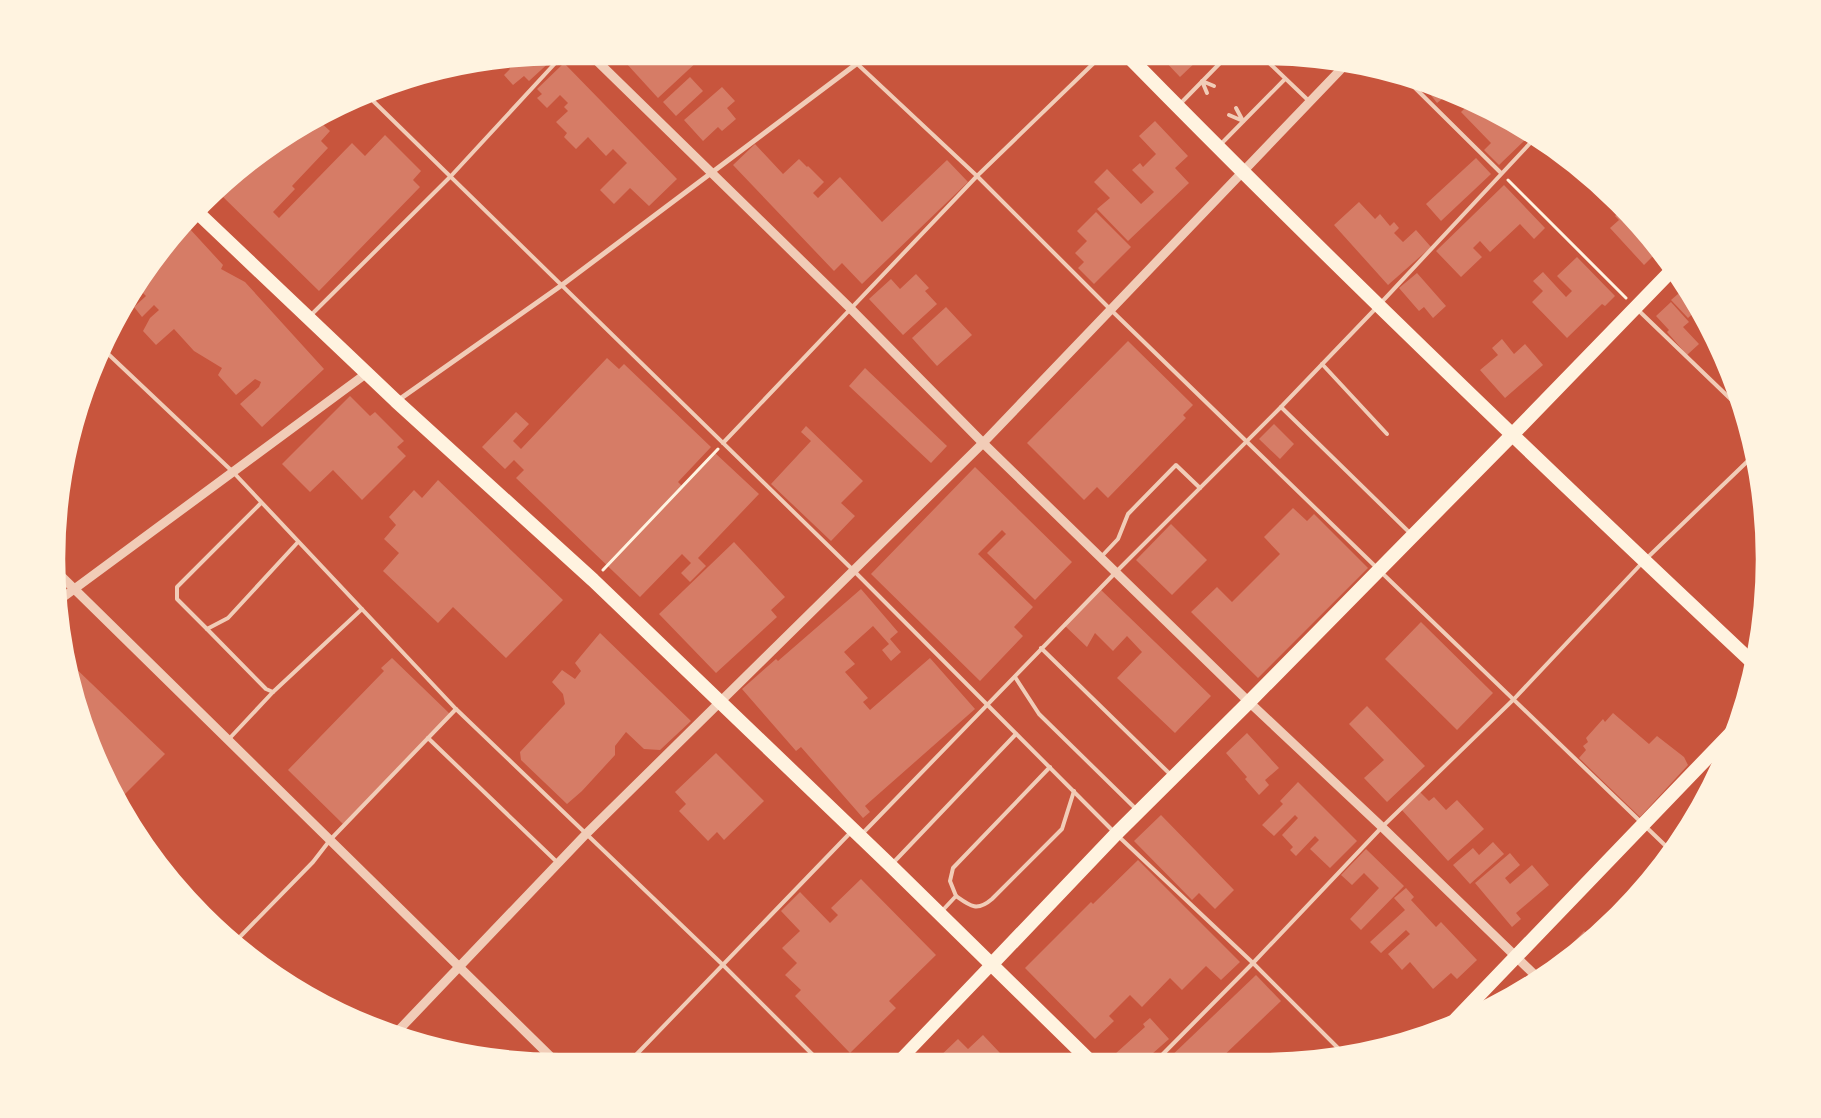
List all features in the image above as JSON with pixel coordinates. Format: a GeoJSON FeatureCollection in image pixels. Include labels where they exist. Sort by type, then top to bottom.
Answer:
{"type":"FeatureCollection","features":[{"type":"Feature","properties":{"kind":"highway"},"geometry":{"type":"LineString","coordinates":[[1135,64],[1242,173],[1512,436],[1748,658]]}},
{"type":"Feature","properties":{"kind":"highway"},"geometry":{"type":"LineString","coordinates":[[202,217],[396,401],[593,580],[891,866],[1083,1054]]}},
{"type":"Feature","properties":{"kind":"highway"},"geometry":{"type":"LineString","coordinates":[[991,966],[1116,834],[1512,436],[1667,275]]}},
{"type":"Feature","properties":{"kind":"highway"},"geometry":{"type":"LineString","coordinates":[[1463,1012],[1723,742]]}},
{"type":"Feature","properties":{"kind":"main road"},"geometry":{"type":"LineString","coordinates":[[906,1054],[991,966]]}},
{"type":"Feature","properties":{"kind":"street"},"geometry":{"type":"LineString","coordinates":[[599,64],[850,308],[983,443],[1249,702],[1533,973]]}},
{"type":"Feature","properties":{"kind":"street"},"geometry":{"type":"LineString","coordinates":[[396,401],[562,286],[852,64]]}},
{"type":"Feature","properties":{"kind":"street"},"geometry":{"type":"LineString","coordinates":[[401,1028],[586,834],[983,443],[1340,70]]}},
{"type":"Feature","properties":{"kind":"street"},"geometry":{"type":"LineString","coordinates":[[65,595],[367,373]]}},
{"type":"Feature","properties":{"kind":"street"},"geometry":{"type":"LineString","coordinates":[[65,579],[548,1054]]}},
{"type":"Feature","properties":{"kind":"lane"},"geometry":{"type":"LineString","coordinates":[[308,318],[451,176],[554,64]]}},
{"type":"Feature","properties":{"kind":"lane"},"geometry":{"type":"LineString","coordinates":[[857,64],[977,176],[1111,310],[1665,846]]}},
{"type":"Feature","properties":{"kind":"lane"},"geometry":{"type":"LineString","coordinates":[[723,443],[977,176],[1093,64]]}},
{"type":"Feature","properties":{"kind":"lane"},"geometry":{"type":"LineString","coordinates":[[1177,107],[1219,64]]}},
{"type":"Feature","properties":{"kind":"lane"},"geometry":{"type":"LineString","coordinates":[[1270,64],[1310,102]]}},
{"type":"Feature","properties":{"kind":"lane"},"geometry":{"type":"LineString","coordinates":[[1218,148],[1285,79]]}},
{"type":"Feature","properties":{"kind":"lane"},"geometry":{"type":"LineString","coordinates":[[1202,81],[1214,86]]}},
{"type":"Feature","properties":{"kind":"lane"},"geometry":{"type":"LineString","coordinates":[[1202,81],[1207,93]]}},
{"type":"Feature","properties":{"kind":"lane"},"geometry":{"type":"LineString","coordinates":[[1415,88],[1501,173]]}},
{"type":"Feature","properties":{"kind":"lane"},"geometry":{"type":"LineString","coordinates":[[372,100],[853,570],[1116,834],[1338,1048]]}},
{"type":"Feature","properties":{"kind":"lane"},"geometry":{"type":"LineString","coordinates":[[1236,108],[1243,121]]}},
{"type":"Feature","properties":{"kind":"lane"},"geometry":{"type":"LineString","coordinates":[[1229,115],[1243,121]]}},
{"type":"Feature","properties":{"kind":"lane"},"geometry":{"type":"LineString","coordinates":[[637,1054],[723,966],[988,705],[1041,648],[1281,407],[1530,143]]}},
{"type":"Feature","properties":{"kind":"lane"},"geometry":{"type":"LineString","coordinates":[[1635,307],[1731,399]]}},
{"type":"Feature","properties":{"kind":"lane"},"geometry":{"type":"LineString","coordinates":[[108,355],[232,472],[456,709],[812,1054]]}},
{"type":"Feature","properties":{"kind":"lane"},"geometry":{"type":"LineString","coordinates":[[1322,364],[1387,434]]}},
{"type":"Feature","properties":{"kind":"lane"},"geometry":{"type":"LineString","coordinates":[[1281,407],[1412,536]]}},
{"type":"Feature","properties":{"kind":"lane"},"geometry":{"type":"LineString","coordinates":[[1163,1054],[1382,828],[1514,699],[1644,561],[1748,461]]}},
{"type":"Feature","properties":{"kind":"lane"},"geometry":{"type":"LineString","coordinates":[[1101,557],[1118,539],[1128,514],[1176,465],[1200,488]]}},
{"type":"Feature","properties":{"kind":"lane"},"geometry":{"type":"LineString","coordinates":[[261,503],[176,587],[177,599],[266,689],[273,692]]}},
{"type":"Feature","properties":{"kind":"lane"},"geometry":{"type":"LineString","coordinates":[[207,629],[228,618],[298,542]]}},
{"type":"Feature","properties":{"kind":"lane"},"geometry":{"type":"LineString","coordinates":[[228,740],[273,692],[362,609]]}},
{"type":"Feature","properties":{"kind":"lane"},"geometry":{"type":"LineString","coordinates":[[1041,648],[1174,777]]}},
{"type":"Feature","properties":{"kind":"lane"},"geometry":{"type":"LineString","coordinates":[[1015,677],[1039,714],[1139,812]]}},
{"type":"Feature","properties":{"kind":"lane"},"geometry":{"type":"LineString","coordinates":[[240,937],[456,709]]}},
{"type":"Feature","properties":{"kind":"lane"},"geometry":{"type":"LineString","coordinates":[[891,866],[1016,734]]}},
{"type":"Feature","properties":{"kind":"lane"},"geometry":{"type":"LineString","coordinates":[[428,738],[559,864]]}},
{"type":"Feature","properties":{"kind":"lane"},"geometry":{"type":"LineString","coordinates":[[1050,767],[953,868],[950,881],[956,896],[969,905],[985,906],[1062,829],[1074,791]]}},
{"type":"Feature","properties":{"kind":"lane"},"geometry":{"type":"LineString","coordinates":[[939,914],[956,896]]}},
{"type":"Feature","properties":{"kind":"path"},"geometry":{"type":"LineString","coordinates":[[1501,173],[1635,307]]}},
{"type":"Feature","properties":{"kind":"path"},"geometry":{"type":"LineString","coordinates":[[593,580],[723,443]]}},
{"type":"Feature","properties":{"kind":"building"},"geometry":{"type":"Polygon","coordinates":[[[547,64],[529,81],[524,76],[513,85],[504,75],[510,69],[508,67],[547,64]]]}},
{"type":"Feature","properties":{"kind":"building"},"geometry":{"type":"Polygon","coordinates":[[[565,64],[677,179],[649,206],[630,188],[614,204],[600,190],[627,163],[613,149],[606,156],[588,137],[576,149],[564,137],[567,133],[556,122],[568,111],[564,107],[568,103],[560,95],[547,108],[537,98],[542,94],[537,89],[565,64]]]}},
{"type":"Feature","properties":{"kind":"building"},"geometry":{"type":"Polygon","coordinates":[[[627,64],[695,64],[658,98],[627,64]]]}},
{"type":"Feature","properties":{"kind":"building"},"geometry":{"type":"Polygon","coordinates":[[[1168,64],[1194,64],[1180,77],[1168,64]]]}},
{"type":"Feature","properties":{"kind":"building"},"geometry":{"type":"Polygon","coordinates":[[[690,77],[703,91],[676,116],[663,102],[690,77]]]}},
{"type":"Feature","properties":{"kind":"building"},"geometry":{"type":"Polygon","coordinates":[[[722,87],[735,101],[727,108],[736,119],[722,131],[718,127],[703,141],[684,120],[722,87]]]}},
{"type":"Feature","properties":{"kind":"building"},"geometry":{"type":"Polygon","coordinates":[[[1429,93],[1443,98],[1437,103],[1429,93]]]}},
{"type":"Feature","properties":{"kind":"building"},"geometry":{"type":"Polygon","coordinates":[[[1465,108],[1525,140],[1499,165],[1484,150],[1491,143],[1461,112],[1465,108]]]}},
{"type":"Feature","properties":{"kind":"building"},"geometry":{"type":"Polygon","coordinates":[[[1155,121],[1188,156],[1175,168],[1189,183],[1128,241],[1097,209],[1110,198],[1094,182],[1107,169],[1141,204],[1154,192],[1132,170],[1140,163],[1143,167],[1156,154],[1139,136],[1155,121]]]}},
{"type":"Feature","properties":{"kind":"building"},"geometry":{"type":"Polygon","coordinates":[[[322,124],[330,131],[321,141],[328,148],[292,186],[295,189],[273,212],[279,218],[352,143],[365,156],[385,135],[421,171],[413,180],[420,187],[319,291],[222,196],[284,147],[322,124]]]}},
{"type":"Feature","properties":{"kind":"building"},"geometry":{"type":"Polygon","coordinates":[[[755,144],[783,174],[799,159],[808,166],[824,182],[813,193],[818,198],[840,177],[882,222],[947,160],[968,182],[862,284],[842,263],[834,271],[733,165],[755,144]]]}},
{"type":"Feature","properties":{"kind":"building"},"geometry":{"type":"Polygon","coordinates":[[[1476,158],[1491,174],[1441,221],[1426,204],[1476,158]]]}},
{"type":"Feature","properties":{"kind":"building"},"geometry":{"type":"Polygon","coordinates":[[[1504,185],[1545,228],[1534,239],[1520,224],[1490,252],[1480,241],[1473,248],[1482,257],[1461,277],[1436,251],[1504,185]]]}},
{"type":"Feature","properties":{"kind":"building"},"geometry":{"type":"Polygon","coordinates":[[[1359,202],[1375,219],[1380,214],[1390,226],[1394,222],[1399,228],[1394,233],[1403,242],[1416,230],[1431,247],[1388,285],[1334,225],[1359,202]]]}},
{"type":"Feature","properties":{"kind":"building"},"geometry":{"type":"Polygon","coordinates":[[[1096,212],[1131,247],[1094,284],[1078,268],[1084,262],[1075,253],[1087,241],[1077,231],[1096,212]]]}},
{"type":"Feature","properties":{"kind":"building"},"geometry":{"type":"Polygon","coordinates":[[[1617,214],[1653,256],[1644,265],[1610,228],[1619,220],[1615,216],[1617,214]]]}},
{"type":"Feature","properties":{"kind":"building"},"geometry":{"type":"Polygon","coordinates":[[[190,229],[223,265],[221,269],[245,282],[324,369],[262,427],[240,404],[259,387],[261,382],[255,379],[236,395],[218,375],[222,368],[194,351],[174,329],[156,345],[143,331],[150,318],[159,310],[154,305],[142,317],[134,307],[146,296],[142,292],[190,229]]]}},
{"type":"Feature","properties":{"kind":"building"},"geometry":{"type":"Polygon","coordinates":[[[1577,257],[1615,296],[1605,306],[1602,304],[1567,338],[1532,302],[1543,291],[1533,281],[1543,272],[1566,297],[1572,291],[1557,276],[1577,257]]]}},
{"type":"Feature","properties":{"kind":"building"},"geometry":{"type":"Polygon","coordinates":[[[1417,273],[1446,306],[1433,318],[1424,307],[1419,311],[1399,288],[1417,273]]]}},
{"type":"Feature","properties":{"kind":"building"},"geometry":{"type":"Polygon","coordinates":[[[916,274],[929,288],[925,291],[937,304],[903,335],[869,299],[891,279],[900,289],[916,274]]]}},
{"type":"Feature","properties":{"kind":"building"},"geometry":{"type":"Polygon","coordinates":[[[1679,293],[1693,314],[1688,318],[1671,300],[1679,293]]]}},
{"type":"Feature","properties":{"kind":"building"},"geometry":{"type":"Polygon","coordinates":[[[1671,302],[1689,322],[1683,327],[1699,344],[1687,355],[1656,316],[1671,302]]]}},
{"type":"Feature","properties":{"kind":"building"},"geometry":{"type":"Polygon","coordinates":[[[946,307],[972,335],[937,366],[912,338],[946,307]]]}},
{"type":"Feature","properties":{"kind":"building"},"geometry":{"type":"Polygon","coordinates":[[[1502,339],[1514,354],[1525,344],[1543,365],[1505,398],[1480,370],[1498,355],[1492,348],[1502,339]]]}},
{"type":"Feature","properties":{"kind":"building"},"geometry":{"type":"Polygon","coordinates":[[[1128,341],[1193,405],[1183,415],[1186,418],[1108,498],[1097,487],[1084,500],[1027,443],[1128,341]]]}},
{"type":"Feature","properties":{"kind":"building"},"geometry":{"type":"Polygon","coordinates":[[[607,358],[619,369],[624,364],[711,447],[678,482],[682,486],[714,452],[759,494],[698,558],[706,566],[690,582],[681,573],[691,563],[682,554],[640,597],[516,478],[524,470],[514,460],[505,469],[482,447],[516,412],[529,424],[513,441],[521,449],[607,358]]]}},
{"type":"Feature","properties":{"kind":"building"},"geometry":{"type":"Polygon","coordinates":[[[865,368],[947,446],[931,463],[849,386],[865,368]]]}},
{"type":"Feature","properties":{"kind":"building"},"geometry":{"type":"Polygon","coordinates":[[[350,396],[370,416],[375,412],[404,441],[397,447],[406,456],[362,500],[333,470],[310,492],[282,464],[350,396]]]}},
{"type":"Feature","properties":{"kind":"building"},"geometry":{"type":"Polygon","coordinates":[[[1274,424],[1294,444],[1280,459],[1259,439],[1274,424]]]}},
{"type":"Feature","properties":{"kind":"building"},"geometry":{"type":"Polygon","coordinates":[[[806,426],[863,481],[841,503],[855,516],[831,541],[771,484],[811,441],[801,432],[806,426]]]}},
{"type":"Feature","properties":{"kind":"building"},"geometry":{"type":"Polygon","coordinates":[[[975,467],[1072,562],[1035,600],[987,553],[1006,534],[1002,530],[978,554],[1033,607],[1014,627],[1023,636],[980,681],[871,574],[975,467]]]}},
{"type":"Feature","properties":{"kind":"building"},"geometry":{"type":"Polygon","coordinates":[[[438,480],[563,600],[506,658],[453,607],[438,623],[383,571],[399,553],[384,539],[396,525],[389,517],[414,490],[422,498],[438,480]]]}},
{"type":"Feature","properties":{"kind":"building"},"geometry":{"type":"Polygon","coordinates":[[[1293,508],[1307,521],[1314,514],[1368,568],[1258,678],[1191,612],[1217,587],[1232,602],[1280,554],[1264,537],[1293,508]]]}},
{"type":"Feature","properties":{"kind":"building"},"geometry":{"type":"Polygon","coordinates":[[[1171,524],[1207,560],[1172,595],[1136,560],[1171,524]]]}},
{"type":"Feature","properties":{"kind":"building"},"geometry":{"type":"Polygon","coordinates":[[[734,542],[785,597],[771,610],[777,617],[716,673],[659,614],[734,542]]]}},
{"type":"Feature","properties":{"kind":"building"},"geometry":{"type":"Polygon","coordinates":[[[1099,588],[1211,696],[1175,733],[1117,678],[1142,652],[1127,636],[1113,651],[1095,633],[1087,647],[1063,624],[1099,588]]]}},
{"type":"Feature","properties":{"kind":"building"},"geometry":{"type":"Polygon","coordinates":[[[861,589],[898,632],[890,639],[901,652],[891,661],[882,650],[889,644],[873,626],[844,652],[855,664],[845,672],[868,698],[863,702],[870,710],[930,658],[975,709],[865,806],[870,812],[863,818],[801,747],[796,751],[742,689],[776,659],[778,661],[861,589]]]}},
{"type":"Feature","properties":{"kind":"building"},"geometry":{"type":"Polygon","coordinates":[[[1421,622],[1493,693],[1457,730],[1385,659],[1421,622]]]}},
{"type":"Feature","properties":{"kind":"building"},"geometry":{"type":"Polygon","coordinates":[[[600,633],[691,721],[660,750],[644,749],[626,732],[615,746],[615,755],[582,791],[567,804],[521,760],[520,752],[565,704],[563,694],[552,682],[562,670],[575,679],[581,671],[575,663],[600,633]]]}},
{"type":"Feature","properties":{"kind":"building"},"geometry":{"type":"Polygon","coordinates":[[[392,658],[450,714],[343,824],[288,770],[384,671],[381,668],[392,658]]]}},
{"type":"Feature","properties":{"kind":"building"},"geometry":{"type":"Polygon","coordinates":[[[76,669],[165,754],[124,795],[101,749],[76,669]]]}},
{"type":"Feature","properties":{"kind":"building"},"geometry":{"type":"Polygon","coordinates":[[[1367,706],[1425,766],[1387,802],[1364,778],[1384,760],[1349,724],[1367,706]]]}},
{"type":"Feature","properties":{"kind":"building"},"geometry":{"type":"Polygon","coordinates":[[[1613,713],[1649,744],[1657,736],[1684,757],[1688,765],[1640,817],[1579,758],[1586,750],[1583,746],[1588,742],[1586,738],[1603,719],[1605,722],[1613,713]]]}},
{"type":"Feature","properties":{"kind":"building"},"geometry":{"type":"Polygon","coordinates":[[[1247,733],[1279,768],[1265,780],[1269,785],[1259,795],[1245,779],[1247,777],[1226,753],[1247,733]]]}},
{"type":"Feature","properties":{"kind":"building"},"geometry":{"type":"Polygon","coordinates":[[[716,753],[764,801],[724,840],[717,832],[708,841],[679,811],[686,804],[675,792],[716,753]]]}},
{"type":"Feature","properties":{"kind":"building"},"geometry":{"type":"Polygon","coordinates":[[[1298,782],[1357,841],[1330,868],[1310,849],[1319,840],[1315,836],[1296,856],[1290,850],[1293,847],[1282,835],[1298,818],[1295,815],[1274,836],[1262,825],[1283,804],[1280,801],[1298,782]]]}},
{"type":"Feature","properties":{"kind":"building"},"geometry":{"type":"Polygon","coordinates":[[[1420,792],[1429,801],[1434,797],[1446,810],[1457,800],[1484,829],[1448,861],[1401,809],[1420,792]]]}},
{"type":"Feature","properties":{"kind":"building"},"geometry":{"type":"Polygon","coordinates":[[[1161,815],[1234,890],[1215,909],[1199,893],[1192,900],[1134,841],[1161,815]]]}},
{"type":"Feature","properties":{"kind":"building"},"geometry":{"type":"Polygon","coordinates":[[[1493,842],[1504,854],[1470,884],[1453,865],[1473,848],[1479,855],[1493,842]]]}},
{"type":"Feature","properties":{"kind":"building"},"geometry":{"type":"Polygon","coordinates":[[[1366,849],[1404,886],[1361,930],[1350,919],[1379,888],[1364,873],[1352,885],[1341,875],[1366,849]]]}},
{"type":"Feature","properties":{"kind":"building"},"geometry":{"type":"Polygon","coordinates":[[[1510,853],[1520,865],[1505,878],[1510,884],[1532,865],[1549,885],[1516,913],[1521,919],[1512,927],[1475,883],[1510,853]]]}},
{"type":"Feature","properties":{"kind":"building"},"geometry":{"type":"Polygon","coordinates":[[[1138,860],[1240,962],[1221,980],[1206,966],[1182,990],[1170,978],[1142,1007],[1130,995],[1109,1016],[1114,1021],[1095,1039],[1025,968],[1091,902],[1093,904],[1138,860]]]}},
{"type":"Feature","properties":{"kind":"building"},"geometry":{"type":"Polygon","coordinates":[[[861,879],[936,955],[889,1001],[896,1008],[850,1053],[795,996],[801,990],[785,975],[797,963],[782,948],[800,931],[781,911],[800,892],[830,923],[838,915],[831,908],[861,879]]]}},
{"type":"Feature","properties":{"kind":"building"},"geometry":{"type":"Polygon","coordinates":[[[1406,888],[1414,897],[1411,900],[1436,927],[1441,922],[1477,960],[1457,979],[1451,973],[1433,989],[1410,962],[1402,970],[1388,954],[1410,934],[1406,930],[1381,953],[1370,942],[1405,910],[1394,898],[1406,888]]]}},
{"type":"Feature","properties":{"kind":"building"},"geometry":{"type":"Polygon","coordinates":[[[1584,931],[1586,933],[1570,947],[1584,931]]]}},
{"type":"Feature","properties":{"kind":"building"},"geometry":{"type":"Polygon","coordinates":[[[1256,975],[1281,1001],[1225,1054],[1173,1054],[1256,975]]]}},
{"type":"Feature","properties":{"kind":"building"},"geometry":{"type":"Polygon","coordinates":[[[1150,1018],[1169,1039],[1152,1054],[1115,1054],[1145,1027],[1143,1024],[1150,1018]]]}},
{"type":"Feature","properties":{"kind":"building"},"geometry":{"type":"Polygon","coordinates":[[[983,1035],[1000,1053],[942,1054],[958,1039],[968,1049],[983,1035]]]}}]}
